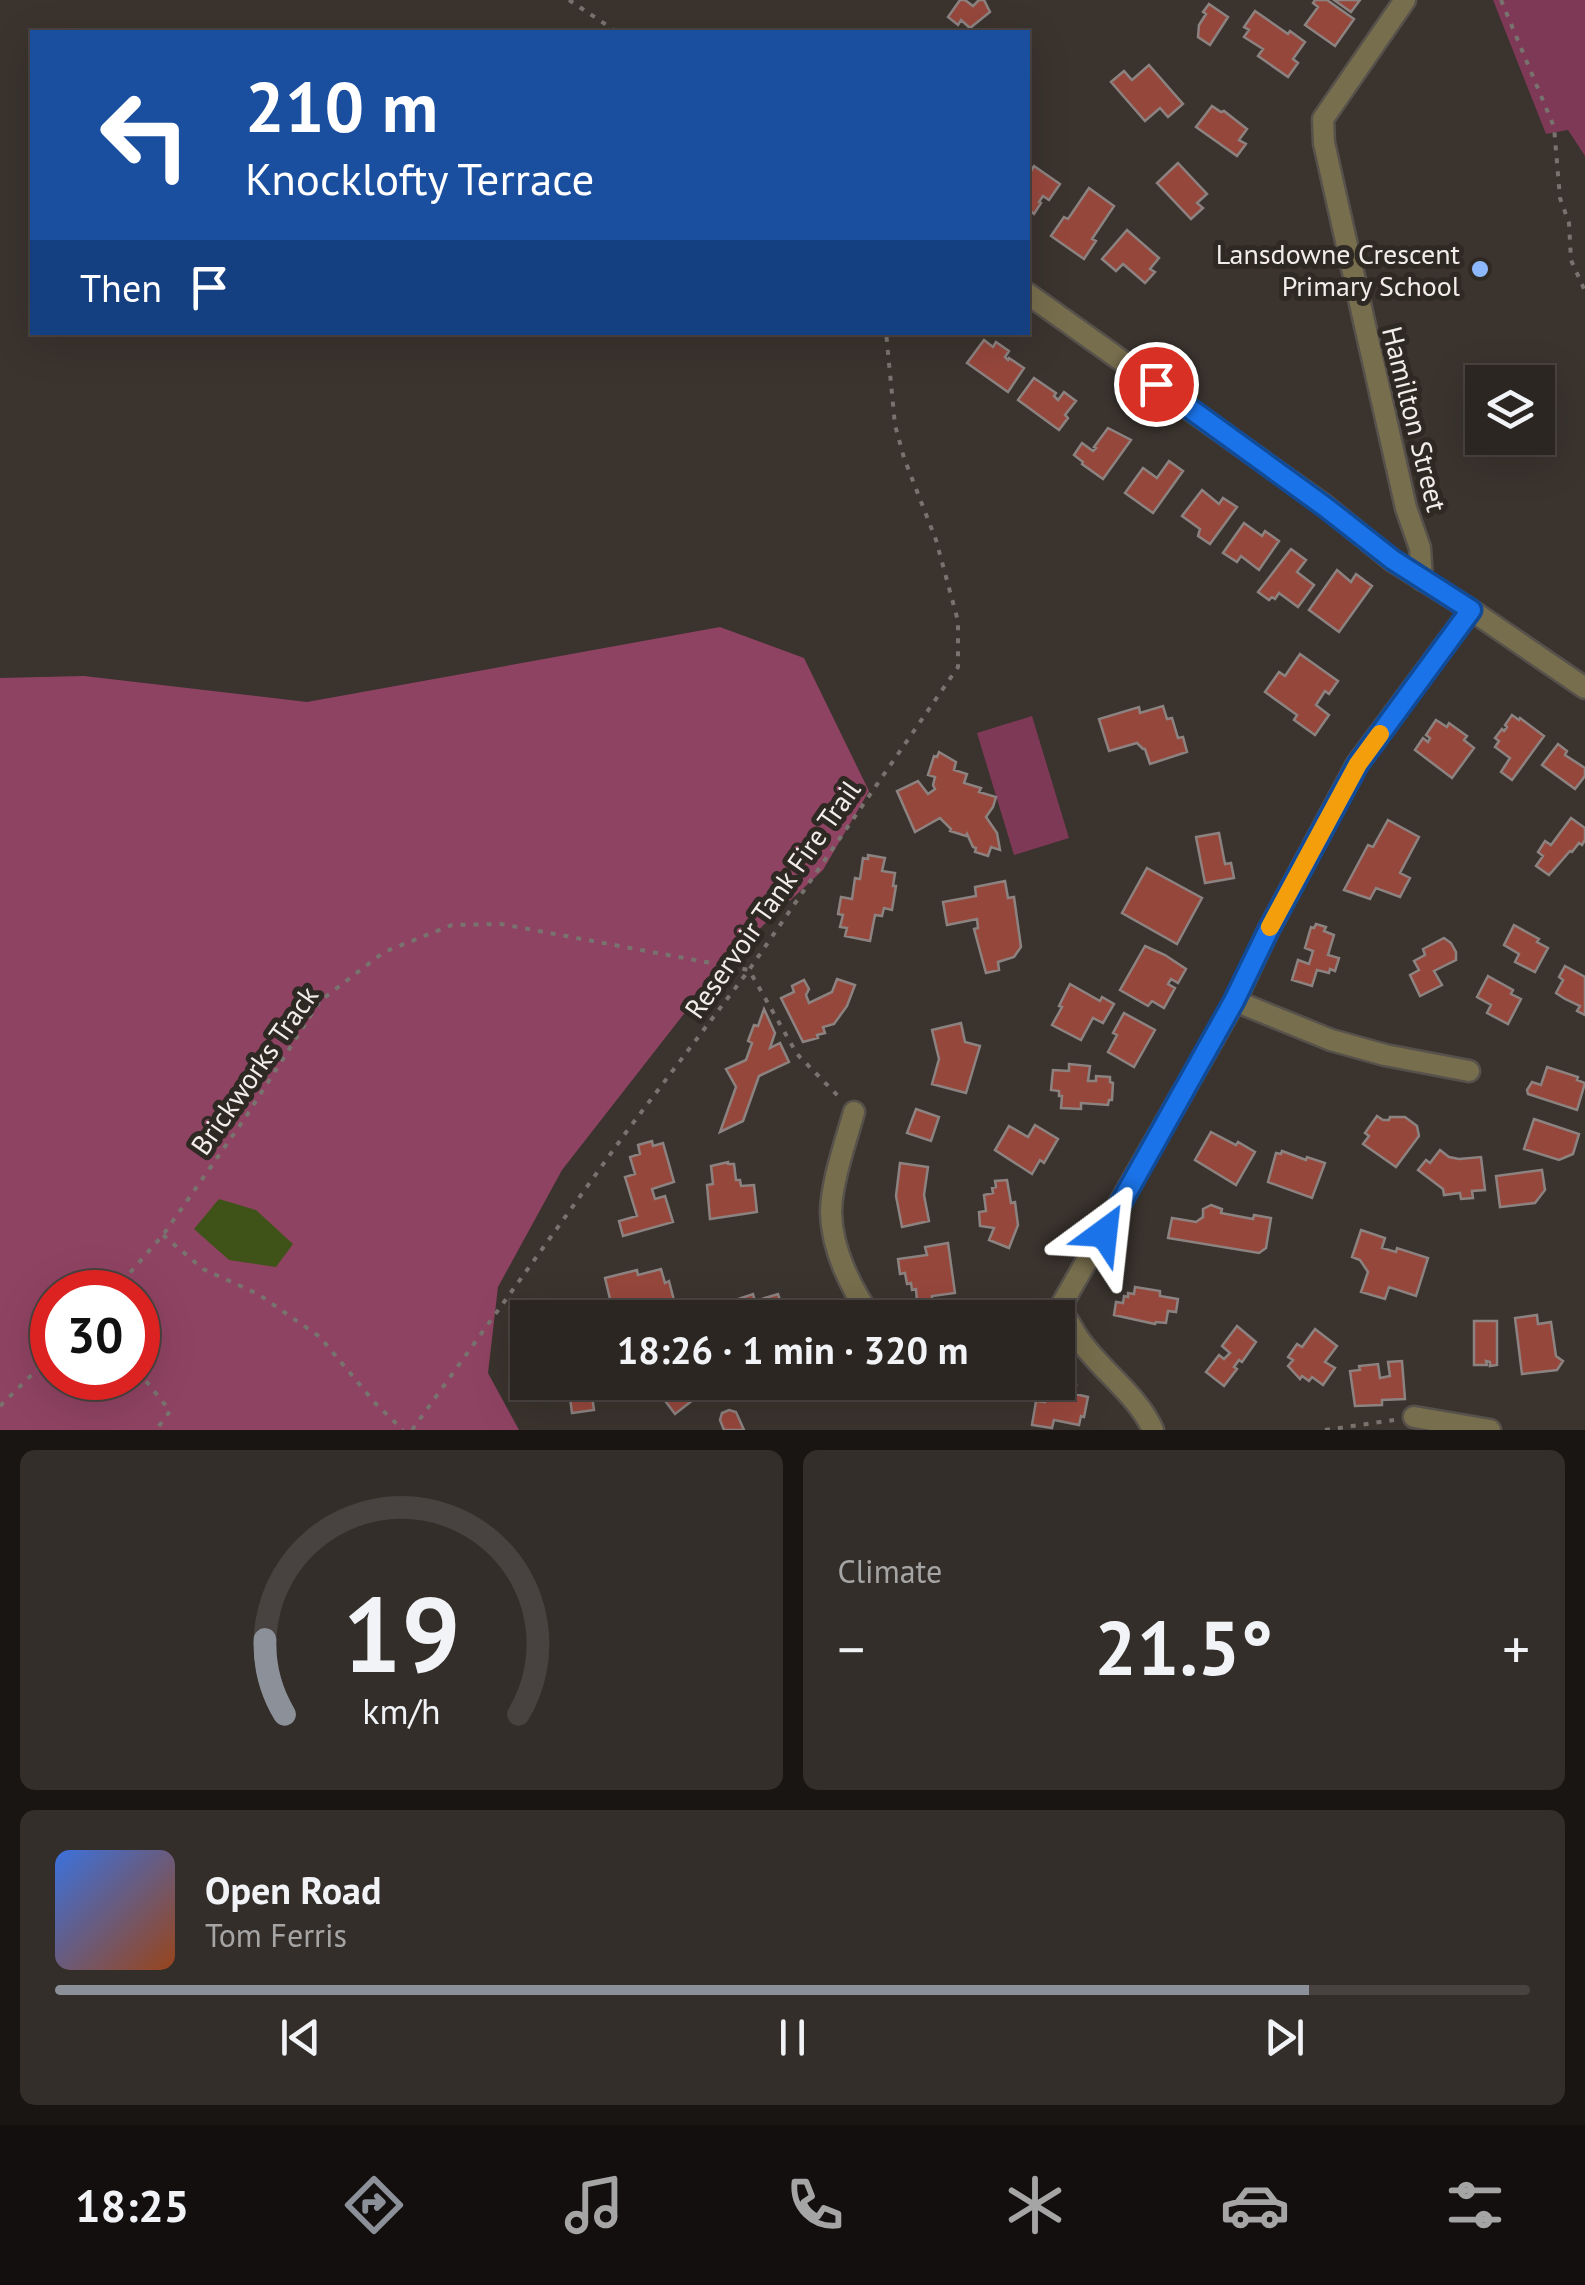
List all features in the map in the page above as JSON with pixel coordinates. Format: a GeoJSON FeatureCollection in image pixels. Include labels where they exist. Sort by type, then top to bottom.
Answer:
{"type":"FeatureCollection","features":[{"type":"Feature","properties":{"kind":"street","name":"Hamilton Street"},"geometry":{"type":"LineString","coordinates":[[1405,0],[1323,120],[1324,143],[1356,290],[1406,508],[1420,548],[1422,580]]}},
{"type":"Feature","properties":{"kind":"street"},"geometry":{"type":"LineString","coordinates":[[1030,295],[1393,560],[1585,688]]}},
{"type":"Feature","properties":{"kind":"street"},"geometry":{"type":"LineString","coordinates":[[1065,1300],[1234,1001],[1358,764],[1471,610]]}},
{"type":"Feature","properties":{"kind":"street"},"geometry":{"type":"LineString","coordinates":[[1234,1001],[1331,1040],[1469,1071]]}},
{"type":"Feature","properties":{"kind":"street"},"geometry":{"type":"LineString","coordinates":[[854,1112],[831,1212],[844,1269],[860,1300]]}},
{"type":"Feature","properties":{"kind":"street"},"geometry":{"type":"LineString","coordinates":[[1075,1332],[1154,1430]]}},
{"type":"Feature","properties":{"kind":"street"},"geometry":{"type":"LineString","coordinates":[[1426,1422],[1490,1430]]}},
{"type":"Feature","properties":{"kind":"path"},"geometry":{"type":"LineString","coordinates":[[569,0],[614,30]]}},
{"type":"Feature","properties":{"kind":"path"},"geometry":{"type":"LineString","coordinates":[[1501,0],[1554,128],[1560,198],[1569,223],[1570,260],[1585,290]]}},
{"type":"Feature","properties":{"kind":"path","name":"Reservoir Tank Fire Trail"},"geometry":{"type":"LineString","coordinates":[[412,1430],[749,970],[958,666],[958,621],[936,540],[904,458],[896,424],[886,335]]}},
{"type":"Feature","properties":{"kind":"path","name":"Brickworks Track"},"geometry":{"type":"LineString","coordinates":[[132,1270],[162,1235],[256,1101],[320,1001],[384,952],[452,925],[501,924],[749,970]]}},
{"type":"Feature","properties":{"kind":"path"},"geometry":{"type":"LineString","coordinates":[[749,970],[797,1054],[854,1112]]}},
{"type":"Feature","properties":{"kind":"path"},"geometry":{"type":"LineString","coordinates":[[162,1235],[203,1270],[258,1294],[320,1336],[375,1403],[403,1430]]}},
{"type":"Feature","properties":{"kind":"path"},"geometry":{"type":"LineString","coordinates":[[0,1406],[30,1377]]}},
{"type":"Feature","properties":{"kind":"path"},"geometry":{"type":"LineString","coordinates":[[156,1430],[170,1411],[160,1399]]}},
{"type":"Feature","properties":{"kind":"path"},"geometry":{"type":"LineString","coordinates":[[1325,1430],[1426,1422]]}},
{"type":"Feature","properties":{"kind":"shaded area"},"geometry":{"type":"Polygon","coordinates":[[[1493,0],[1585,0],[1585,156],[1568,130],[1546,134],[1493,0]]]}},
{"type":"Feature","properties":{"kind":"shaded area"},"geometry":{"type":"Polygon","coordinates":[[[720,627],[804,658],[869,791],[823,870],[726,960],[562,1170],[498,1287],[488,1373],[519,1430],[0,1430],[0,678],[84,676],[307,702],[720,627]]]}},
{"type":"Feature","properties":{"kind":"shaded area"},"geometry":{"type":"Polygon","coordinates":[[[1032,716],[1069,838],[1014,855],[977,733],[1032,716]]]}},
{"type":"Feature","properties":{"kind":"shaded area"},"geometry":{"type":"Polygon","coordinates":[[[219,1199],[256,1210],[293,1244],[276,1267],[229,1260],[194,1229],[219,1199]]]}},
{"type":"Feature","properties":{"kind":"building"},"geometry":{"type":"Polygon","coordinates":[[[960,0],[973,6],[984,0],[990,12],[970,28],[961,20],[958,25],[948,17],[960,0]]]}},
{"type":"Feature","properties":{"kind":"building"},"geometry":{"type":"Polygon","coordinates":[[[1327,0],[1354,19],[1335,46],[1305,25],[1318,7],[1313,3],[1327,0]]]}},
{"type":"Feature","properties":{"kind":"building"},"geometry":{"type":"Polygon","coordinates":[[[1334,0],[1360,0],[1351,12],[1334,0]]]}},
{"type":"Feature","properties":{"kind":"building"},"geometry":{"type":"Polygon","coordinates":[[[1209,4],[1228,17],[1210,45],[1198,37],[1206,14],[1203,12],[1209,4]]]}},
{"type":"Feature","properties":{"kind":"building"},"geometry":{"type":"Polygon","coordinates":[[[1255,11],[1305,42],[1293,59],[1298,63],[1288,77],[1258,56],[1263,49],[1244,37],[1249,30],[1244,27],[1255,11]]]}},
{"type":"Feature","properties":{"kind":"building"},"geometry":{"type":"Polygon","coordinates":[[[1149,65],[1183,104],[1168,117],[1160,108],[1145,121],[1111,82],[1124,71],[1132,80],[1149,65]]]}},
{"type":"Feature","properties":{"kind":"building"},"geometry":{"type":"Polygon","coordinates":[[[1212,106],[1247,129],[1239,140],[1246,144],[1237,156],[1196,127],[1212,106]]]}},
{"type":"Feature","properties":{"kind":"building"},"geometry":{"type":"Polygon","coordinates":[[[1178,163],[1207,194],[1197,203],[1203,208],[1191,219],[1157,183],[1178,163]]]}},
{"type":"Feature","properties":{"kind":"building"},"geometry":{"type":"Polygon","coordinates":[[[1034,166],[1060,184],[1049,200],[1043,196],[1034,214],[1030,211],[1030,173],[1034,166]]]}},
{"type":"Feature","properties":{"kind":"building"},"geometry":{"type":"Polygon","coordinates":[[[1089,188],[1114,206],[1084,259],[1051,236],[1089,188]]]}},
{"type":"Feature","properties":{"kind":"building"},"geometry":{"type":"Polygon","coordinates":[[[1127,230],[1159,258],[1150,269],[1155,272],[1145,283],[1123,264],[1116,271],[1102,259],[1127,230]]]}},
{"type":"Feature","properties":{"kind":"building"},"geometry":{"type":"Polygon","coordinates":[[[984,340],[993,347],[996,342],[1009,351],[1005,357],[1024,368],[1008,392],[967,363],[984,340]]]}},
{"type":"Feature","properties":{"kind":"building"},"geometry":{"type":"Polygon","coordinates":[[[1034,378],[1056,393],[1058,400],[1064,392],[1076,401],[1059,430],[1018,400],[1034,378]]]}},
{"type":"Feature","properties":{"kind":"building"},"geometry":{"type":"Polygon","coordinates":[[[1108,428],[1131,440],[1103,479],[1074,455],[1082,443],[1093,451],[1108,428]]]}},
{"type":"Feature","properties":{"kind":"building"},"geometry":{"type":"Polygon","coordinates":[[[1169,461],[1183,471],[1153,513],[1125,493],[1143,468],[1157,478],[1169,461]]]}},
{"type":"Feature","properties":{"kind":"building"},"geometry":{"type":"Polygon","coordinates":[[[1202,490],[1219,504],[1223,498],[1237,507],[1210,544],[1198,536],[1200,529],[1182,516],[1202,490]]]}},
{"type":"Feature","properties":{"kind":"building"},"geometry":{"type":"Polygon","coordinates":[[[1244,523],[1262,536],[1265,531],[1279,541],[1259,570],[1241,556],[1237,562],[1223,553],[1244,523]]]}},
{"type":"Feature","properties":{"kind":"building"},"geometry":{"type":"Polygon","coordinates":[[[1291,549],[1306,560],[1297,572],[1314,585],[1298,607],[1279,593],[1269,600],[1258,592],[1291,549]]]}},
{"type":"Feature","properties":{"kind":"building"},"geometry":{"type":"Polygon","coordinates":[[[1337,570],[1351,582],[1356,574],[1372,586],[1339,632],[1309,610],[1337,570]]]}},
{"type":"Feature","properties":{"kind":"building"},"geometry":{"type":"Polygon","coordinates":[[[1300,654],[1338,681],[1316,705],[1329,715],[1315,735],[1294,720],[1297,715],[1265,692],[1279,672],[1285,676],[1300,654]]]}},
{"type":"Feature","properties":{"kind":"building"},"geometry":{"type":"Polygon","coordinates":[[[1163,706],[1167,719],[1172,718],[1178,738],[1183,737],[1187,752],[1150,764],[1145,749],[1137,743],[1109,751],[1099,719],[1139,707],[1140,713],[1163,706]]]}},
{"type":"Feature","properties":{"kind":"building"},"geometry":{"type":"Polygon","coordinates":[[[1512,715],[1544,736],[1512,780],[1501,772],[1510,758],[1495,747],[1499,741],[1495,738],[1507,727],[1512,715]]]}},
{"type":"Feature","properties":{"kind":"building"},"geometry":{"type":"Polygon","coordinates":[[[1436,720],[1447,727],[1449,723],[1467,736],[1464,740],[1474,748],[1452,778],[1415,750],[1423,738],[1428,742],[1430,738],[1426,735],[1436,720]]]}},
{"type":"Feature","properties":{"kind":"building"},"geometry":{"type":"Polygon","coordinates":[[[1558,744],[1567,751],[1565,755],[1585,768],[1585,776],[1575,789],[1542,765],[1558,744]]]}},
{"type":"Feature","properties":{"kind":"building"},"geometry":{"type":"Polygon","coordinates":[[[939,752],[956,762],[954,770],[967,774],[964,783],[996,797],[986,817],[997,833],[1000,850],[991,847],[988,856],[975,852],[967,834],[950,831],[940,818],[915,832],[897,791],[918,781],[928,794],[935,789],[935,777],[928,775],[939,752]]]}},
{"type":"Feature","properties":{"kind":"building"},"geometry":{"type":"Polygon","coordinates":[[[1571,818],[1585,828],[1585,840],[1549,875],[1536,866],[1543,856],[1538,852],[1545,841],[1551,845],[1571,818]]]}},
{"type":"Feature","properties":{"kind":"building"},"geometry":{"type":"Polygon","coordinates":[[[1388,820],[1419,837],[1400,873],[1410,878],[1400,897],[1376,888],[1370,899],[1344,890],[1368,845],[1373,847],[1388,820]]]}},
{"type":"Feature","properties":{"kind":"building"},"geometry":{"type":"Polygon","coordinates":[[[1219,833],[1225,864],[1231,863],[1234,878],[1205,883],[1196,837],[1219,833]]]}},
{"type":"Feature","properties":{"kind":"building"},"geometry":{"type":"Polygon","coordinates":[[[868,855],[885,858],[882,871],[895,873],[896,886],[892,910],[884,908],[882,916],[875,915],[870,941],[845,936],[847,928],[840,927],[843,915],[838,914],[841,897],[852,899],[855,878],[860,879],[863,858],[868,859],[868,855]]]}},
{"type":"Feature","properties":{"kind":"building"},"geometry":{"type":"Polygon","coordinates":[[[1147,868],[1202,898],[1177,944],[1122,913],[1147,868]]]}},
{"type":"Feature","properties":{"kind":"building"},"geometry":{"type":"Polygon","coordinates":[[[1005,881],[1008,898],[1014,897],[1021,947],[1014,957],[998,962],[999,970],[986,973],[974,929],[978,928],[977,919],[947,925],[943,902],[976,896],[975,887],[1005,881]]]}},
{"type":"Feature","properties":{"kind":"building"},"geometry":{"type":"Polygon","coordinates":[[[1316,924],[1334,935],[1328,955],[1339,958],[1335,971],[1317,970],[1312,986],[1292,980],[1298,960],[1309,964],[1313,951],[1305,948],[1311,927],[1316,924]]]}},
{"type":"Feature","properties":{"kind":"building"},"geometry":{"type":"Polygon","coordinates":[[[1514,925],[1548,948],[1535,972],[1515,962],[1519,954],[1504,945],[1514,925]]]}},
{"type":"Feature","properties":{"kind":"building"},"geometry":{"type":"Polygon","coordinates":[[[1444,938],[1456,952],[1456,960],[1434,971],[1442,985],[1420,996],[1410,975],[1419,970],[1414,961],[1425,955],[1423,949],[1444,938]]]}},
{"type":"Feature","properties":{"kind":"building"},"geometry":{"type":"Polygon","coordinates":[[[1145,946],[1186,969],[1178,983],[1171,979],[1168,984],[1175,988],[1164,1008],[1152,1001],[1148,1006],[1120,990],[1145,946]]]}},
{"type":"Feature","properties":{"kind":"building"},"geometry":{"type":"Polygon","coordinates":[[[1565,966],[1585,977],[1585,1015],[1577,1011],[1580,1006],[1556,993],[1565,966]]]}},
{"type":"Feature","properties":{"kind":"building"},"geometry":{"type":"Polygon","coordinates":[[[1488,976],[1521,999],[1508,1024],[1487,1013],[1491,1005],[1477,997],[1488,976]]]}},
{"type":"Feature","properties":{"kind":"building"},"geometry":{"type":"Polygon","coordinates":[[[837,979],[855,985],[847,1006],[834,1024],[823,1027],[825,1033],[803,1042],[781,998],[794,992],[792,986],[804,980],[809,1003],[832,992],[837,979]]]}},
{"type":"Feature","properties":{"kind":"building"},"geometry":{"type":"Polygon","coordinates":[[[1070,984],[1100,1001],[1102,997],[1114,1004],[1103,1023],[1093,1018],[1081,1040],[1052,1025],[1070,984]]]}},
{"type":"Feature","properties":{"kind":"building"},"geometry":{"type":"Polygon","coordinates":[[[764,1009],[775,1033],[770,1048],[780,1043],[789,1062],[759,1076],[743,1121],[720,1132],[736,1087],[726,1069],[746,1060],[752,1043],[748,1041],[764,1009]]]}},
{"type":"Feature","properties":{"kind":"building"},"geometry":{"type":"Polygon","coordinates":[[[1124,1013],[1155,1030],[1134,1067],[1108,1052],[1124,1013]]]}},
{"type":"Feature","properties":{"kind":"building"},"geometry":{"type":"Polygon","coordinates":[[[961,1023],[965,1042],[980,1046],[966,1093],[932,1084],[939,1059],[932,1030],[961,1023]]]}},
{"type":"Feature","properties":{"kind":"building"},"geometry":{"type":"Polygon","coordinates":[[[1069,1064],[1090,1066],[1088,1081],[1096,1081],[1096,1076],[1110,1077],[1112,1100],[1108,1105],[1081,1103],[1081,1109],[1061,1108],[1062,1096],[1051,1090],[1053,1070],[1069,1071],[1069,1064]]]}},
{"type":"Feature","properties":{"kind":"building"},"geometry":{"type":"Polygon","coordinates":[[[1547,1067],[1585,1083],[1577,1110],[1528,1094],[1532,1082],[1541,1085],[1547,1067]]]}},
{"type":"Feature","properties":{"kind":"building"},"geometry":{"type":"Polygon","coordinates":[[[916,1109],[939,1117],[931,1141],[907,1133],[916,1109]]]}},
{"type":"Feature","properties":{"kind":"building"},"geometry":{"type":"Polygon","coordinates":[[[1377,1116],[1383,1120],[1405,1117],[1417,1126],[1419,1136],[1396,1167],[1363,1144],[1369,1136],[1365,1133],[1377,1116]]]}},
{"type":"Feature","properties":{"kind":"building"},"geometry":{"type":"Polygon","coordinates":[[[1534,1119],[1579,1134],[1573,1154],[1559,1160],[1524,1149],[1534,1119]]]}},
{"type":"Feature","properties":{"kind":"building"},"geometry":{"type":"Polygon","coordinates":[[[1035,1125],[1058,1139],[1044,1163],[1040,1160],[1032,1174],[995,1150],[1009,1126],[1028,1137],[1035,1125]]]}},
{"type":"Feature","properties":{"kind":"building"},"geometry":{"type":"Polygon","coordinates":[[[1211,1132],[1255,1152],[1236,1185],[1195,1160],[1211,1132]]]}},
{"type":"Feature","properties":{"kind":"building"},"geometry":{"type":"Polygon","coordinates":[[[652,1141],[653,1146],[663,1143],[674,1182],[652,1189],[655,1199],[665,1196],[673,1222],[623,1236],[619,1221],[637,1216],[625,1177],[635,1174],[630,1157],[640,1154],[638,1145],[652,1141]]]}},
{"type":"Feature","properties":{"kind":"building"},"geometry":{"type":"Polygon","coordinates":[[[1440,1150],[1459,1159],[1481,1157],[1485,1190],[1472,1191],[1473,1198],[1461,1199],[1460,1193],[1444,1195],[1443,1189],[1418,1170],[1440,1150]]]}},
{"type":"Feature","properties":{"kind":"building"},"geometry":{"type":"Polygon","coordinates":[[[1282,1151],[1325,1163],[1312,1198],[1268,1182],[1276,1153],[1282,1151]]]}},
{"type":"Feature","properties":{"kind":"building"},"geometry":{"type":"Polygon","coordinates":[[[900,1163],[928,1167],[924,1195],[929,1221],[902,1227],[896,1196],[900,1163]]]}},
{"type":"Feature","properties":{"kind":"building"},"geometry":{"type":"Polygon","coordinates":[[[734,1164],[741,1186],[754,1185],[757,1212],[710,1219],[707,1185],[713,1184],[711,1166],[734,1164]]]}},
{"type":"Feature","properties":{"kind":"building"},"geometry":{"type":"Polygon","coordinates":[[[1542,1170],[1545,1190],[1535,1203],[1500,1207],[1496,1176],[1542,1170]]]}},
{"type":"Feature","properties":{"kind":"building"},"geometry":{"type":"Polygon","coordinates":[[[1007,1180],[1018,1225],[1009,1248],[989,1240],[994,1228],[980,1226],[979,1212],[986,1211],[984,1195],[993,1193],[995,1181],[1007,1180]]]}},
{"type":"Feature","properties":{"kind":"building"},"geometry":{"type":"Polygon","coordinates":[[[1211,1205],[1222,1209],[1221,1213],[1271,1218],[1266,1248],[1259,1253],[1168,1238],[1172,1218],[1196,1222],[1203,1217],[1203,1209],[1211,1205]]]}},
{"type":"Feature","properties":{"kind":"building"},"geometry":{"type":"Polygon","coordinates":[[[1361,1230],[1385,1238],[1382,1248],[1396,1252],[1397,1248],[1428,1258],[1416,1296],[1389,1287],[1385,1299],[1361,1292],[1368,1272],[1360,1260],[1352,1257],[1361,1230]]]}},
{"type":"Feature","properties":{"kind":"building"},"geometry":{"type":"Polygon","coordinates":[[[948,1243],[955,1293],[917,1300],[916,1289],[907,1284],[905,1273],[900,1274],[898,1259],[927,1255],[925,1247],[948,1243]]]}},
{"type":"Feature","properties":{"kind":"building"},"geometry":{"type":"Polygon","coordinates":[[[661,1269],[674,1300],[610,1300],[605,1278],[637,1270],[638,1275],[661,1269]]]}},
{"type":"Feature","properties":{"kind":"building"},"geometry":{"type":"Polygon","coordinates":[[[1135,1287],[1178,1299],[1176,1312],[1168,1311],[1166,1323],[1155,1324],[1114,1315],[1116,1302],[1123,1303],[1124,1296],[1134,1294],[1135,1287]]]}},
{"type":"Feature","properties":{"kind":"building"},"geometry":{"type":"Polygon","coordinates":[[[778,1294],[780,1300],[758,1300],[778,1294]]]}},
{"type":"Feature","properties":{"kind":"building"},"geometry":{"type":"Polygon","coordinates":[[[1537,1315],[1538,1324],[1551,1322],[1556,1356],[1563,1361],[1557,1370],[1522,1374],[1515,1318],[1537,1315]]]}},
{"type":"Feature","properties":{"kind":"building"},"geometry":{"type":"Polygon","coordinates":[[[1474,1321],[1497,1321],[1497,1365],[1490,1366],[1486,1361],[1487,1365],[1474,1365],[1474,1321]]]}},
{"type":"Feature","properties":{"kind":"building"},"geometry":{"type":"Polygon","coordinates":[[[1237,1326],[1256,1342],[1242,1362],[1239,1360],[1224,1386],[1206,1372],[1219,1355],[1224,1359],[1230,1353],[1222,1346],[1237,1326]]]}},
{"type":"Feature","properties":{"kind":"building"},"geometry":{"type":"Polygon","coordinates":[[[1315,1329],[1337,1346],[1325,1362],[1335,1368],[1323,1385],[1312,1377],[1309,1381],[1302,1376],[1300,1379],[1288,1366],[1293,1360],[1288,1357],[1297,1344],[1302,1347],[1315,1329]]]}},
{"type":"Feature","properties":{"kind":"building"},"geometry":{"type":"Polygon","coordinates":[[[1402,1361],[1405,1399],[1355,1406],[1350,1371],[1378,1364],[1380,1378],[1390,1376],[1388,1362],[1402,1361]]]}},
{"type":"Feature","properties":{"kind":"building"},"geometry":{"type":"Polygon","coordinates":[[[1075,1394],[1088,1397],[1079,1425],[1054,1420],[1052,1428],[1032,1425],[1036,1401],[1075,1400],[1075,1394]]]}},
{"type":"Feature","properties":{"kind":"building"},"geometry":{"type":"Polygon","coordinates":[[[570,1400],[593,1400],[594,1410],[572,1413],[570,1400]]]}},
{"type":"Feature","properties":{"kind":"building"},"geometry":{"type":"Polygon","coordinates":[[[664,1400],[693,1400],[675,1414],[664,1400]]]}},
{"type":"Feature","properties":{"kind":"building"},"geometry":{"type":"Polygon","coordinates":[[[736,1412],[744,1430],[724,1430],[720,1420],[722,1413],[736,1412]]]}},
{"type":"Feature","properties":{"kind":"slow traffic"},"geometry":{"type":"LineString","coordinates":[[1270,927],[1358,764],[1380,734]]}},
{"type":"Feature","properties":{"kind":"place","name":"Lansdowne Crescent Primary School"},"geometry":{"type":"Point","coordinates":[1480,269]}},
{"type":"Feature","properties":{"kind":"route"},"geometry":{"type":"LineString","coordinates":[[1104,1233],[1234,1001],[1358,764],[1471,610],[1393,560],[1156,384]]}}]}
